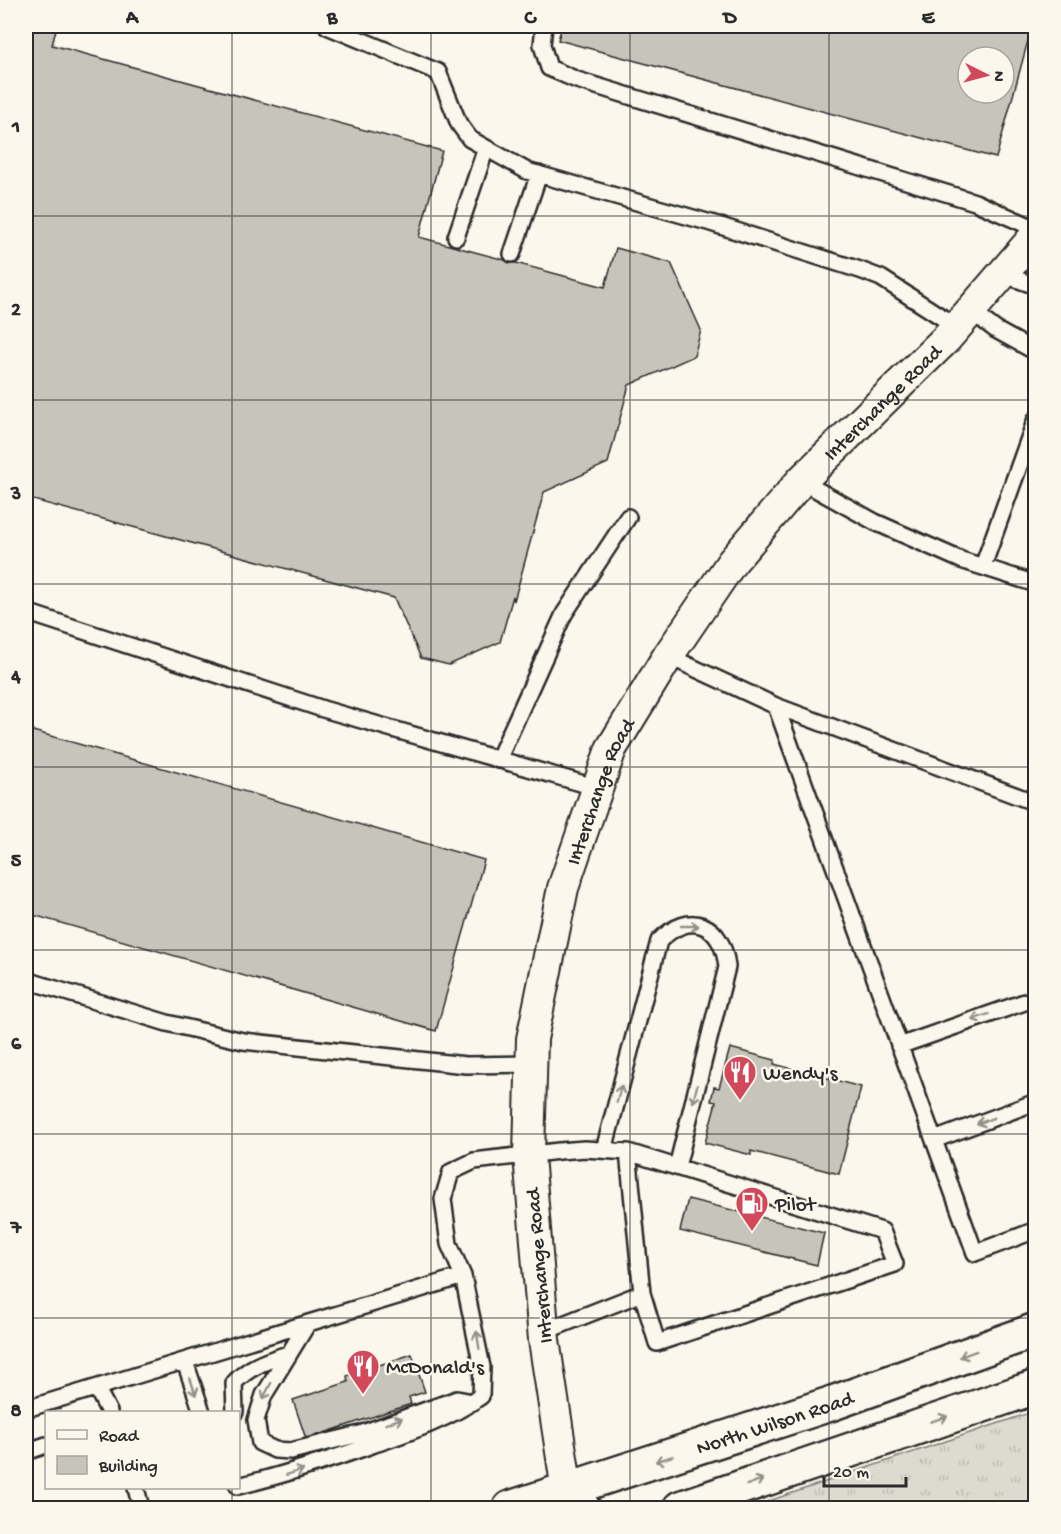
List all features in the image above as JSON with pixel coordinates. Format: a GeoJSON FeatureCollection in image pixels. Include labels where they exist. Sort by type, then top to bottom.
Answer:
{"type":"FeatureCollection","features":[{"type":"Feature","properties":{"kind":"main road","name":"North Wilson Road"},"geometry":{"type":"LineString","coordinates":[[510,1509],[573,1503],[830,1404],[1035,1330]]}},
{"type":"Feature","properties":{"kind":"main road"},"geometry":{"type":"LineString","coordinates":[[680,1509],[1035,1387]]}},
{"type":"Feature","properties":{"kind":"street","name":"Interchange Road"},"geometry":{"type":"LineString","coordinates":[[573,1503],[543,1332],[529,1155],[532,1039],[563,888],[611,749],[668,656],[732,562],[801,481],[964,319],[1035,235]]}},
{"type":"Feature","properties":{"kind":"lane"},"geometry":{"type":"LineString","coordinates":[[327,26],[438,72],[459,124],[470,139],[527,171],[860,270],[964,319],[996,330],[1035,352]]}},
{"type":"Feature","properties":{"kind":"lane"},"geometry":{"type":"LineString","coordinates":[[544,26],[542,45],[549,68],[577,80],[975,202],[1035,230]]}},
{"type":"Feature","properties":{"kind":"lane"},"geometry":{"type":"LineString","coordinates":[[456,237],[486,148]]}},
{"type":"Feature","properties":{"kind":"lane"},"geometry":{"type":"LineString","coordinates":[[512,254],[540,174]]}},
{"type":"Feature","properties":{"kind":"lane"},"geometry":{"type":"LineString","coordinates":[[1002,274],[1035,286]]}},
{"type":"Feature","properties":{"kind":"lane"},"geometry":{"type":"LineString","coordinates":[[983,567],[1035,419]]}},
{"type":"Feature","properties":{"kind":"lane"},"geometry":{"type":"LineString","coordinates":[[801,481],[875,522],[983,567],[1035,584]]}},
{"type":"Feature","properties":{"kind":"lane"},"geometry":{"type":"LineString","coordinates":[[498,760],[564,614],[628,518]]}},
{"type":"Feature","properties":{"kind":"lane"},"geometry":{"type":"LineString","coordinates":[[26,612],[323,709],[598,788]]}},
{"type":"Feature","properties":{"kind":"lane"},"geometry":{"type":"LineString","coordinates":[[668,656],[776,706],[1035,803]]}},
{"type":"Feature","properties":{"kind":"lane"},"geometry":{"type":"LineString","coordinates":[[776,706],[975,1253],[1035,1230]]}},
{"type":"Feature","properties":{"kind":"lane"},"geometry":{"type":"LineString","coordinates":[[604,1150],[659,941],[672,928],[691,923],[709,928],[722,941],[727,967],[677,1167]]}},
{"type":"Feature","properties":{"kind":"lane"},"geometry":{"type":"LineString","coordinates":[[26,980],[167,1023],[243,1041],[466,1065],[531,1064]]}},
{"type":"Feature","properties":{"kind":"lane"},"geometry":{"type":"LineString","coordinates":[[899,1046],[1035,998]]}},
{"type":"Feature","properties":{"kind":"lane"},"geometry":{"type":"LineString","coordinates":[[934,1140],[1035,1101]]}},
{"type":"Feature","properties":{"kind":"lane"},"geometry":{"type":"LineString","coordinates":[[240,1486],[289,1474],[419,1429],[459,1412],[481,1396],[482,1367],[463,1276],[449,1244],[443,1199],[451,1172],[474,1161],[585,1149],[628,1152],[882,1231],[895,1264],[657,1343],[642,1293],[628,1152]]}},
{"type":"Feature","properties":{"kind":"lane"},"geometry":{"type":"LineString","coordinates":[[26,1409],[463,1276]]}},
{"type":"Feature","properties":{"kind":"lane"},"geometry":{"type":"LineString","coordinates":[[543,1332],[642,1293]]}},
{"type":"Feature","properties":{"kind":"lane"},"geometry":{"type":"LineString","coordinates":[[308,1323],[264,1395],[256,1420],[260,1443],[274,1450],[291,1451],[360,1434],[457,1399],[473,1402]]}},
{"type":"Feature","properties":{"kind":"lane"},"geometry":{"type":"LineString","coordinates":[[235,1411],[234,1383],[240,1376],[254,1366],[288,1354]]}},
{"type":"Feature","properties":{"kind":"lane"},"geometry":{"type":"LineString","coordinates":[[185,1362],[201,1411]]}},
{"type":"Feature","properties":{"kind":"lane"},"geometry":{"type":"LineString","coordinates":[[97,1389],[108,1411]]}},
{"type":"Feature","properties":{"kind":"lane"},"geometry":{"type":"LineString","coordinates":[[240,1421],[259,1436]]}},
{"type":"Feature","properties":{"kind":"lane"},"geometry":{"type":"LineString","coordinates":[[26,1452],[45,1445]]}},
{"type":"Feature","properties":{"kind":"lane"},"geometry":{"type":"LineString","coordinates":[[136,1489],[141,1509]]}},
{"type":"Feature","properties":{"kind":"green space"},"geometry":{"type":"Polygon","coordinates":[[[1035,1411],[1035,1508],[748,1508],[1035,1411]]]}},
{"type":"Feature","properties":{"kind":"building"},"geometry":{"type":"Polygon","coordinates":[[[26,26],[57,26],[52,45],[442,151],[419,237],[605,287],[616,248],[671,263],[701,330],[694,356],[629,385],[608,463],[544,492],[514,601],[513,596],[500,642],[449,665],[421,658],[394,598],[26,498],[26,26]]]}},
{"type":"Feature","properties":{"kind":"building"},"geometry":{"type":"Polygon","coordinates":[[[562,26],[1032,26],[1016,85],[1016,45],[956,45],[956,105],[1010,105],[996,158],[558,40],[562,26]]]}},
{"type":"Feature","properties":{"kind":"building"},"geometry":{"type":"Polygon","coordinates":[[[26,729],[484,860],[436,1031],[26,913],[26,729]]]}},
{"type":"Feature","properties":{"kind":"building"},"geometry":{"type":"Polygon","coordinates":[[[730,1048],[775,1060],[774,1064],[861,1087],[839,1174],[751,1151],[751,1155],[705,1143],[716,1102],[711,1101],[714,1087],[719,1088],[730,1048]]]}},
{"type":"Feature","properties":{"kind":"building","name":"Pilot"},"geometry":{"type":"Polygon","coordinates":[[[688,1199],[824,1233],[817,1265],[680,1231],[688,1199]]]}},
{"type":"Feature","properties":{"kind":"building","name":"McDonald's"},"geometry":{"type":"Polygon","coordinates":[[[412,1354],[425,1392],[409,1397],[411,1404],[306,1439],[293,1400],[348,1382],[347,1376],[412,1354]]]}},
{"type":"Feature","properties":{"kind":"place","name":"Wendy's"},"geometry":{"type":"Point","coordinates":[740,1101]}},
{"type":"Feature","properties":{"kind":"place","name":"Pilot"},"geometry":{"type":"Point","coordinates":[752,1232]}},
{"type":"Feature","properties":{"kind":"place","name":"McDonald's"},"geometry":{"type":"Point","coordinates":[363,1395]}}]}
